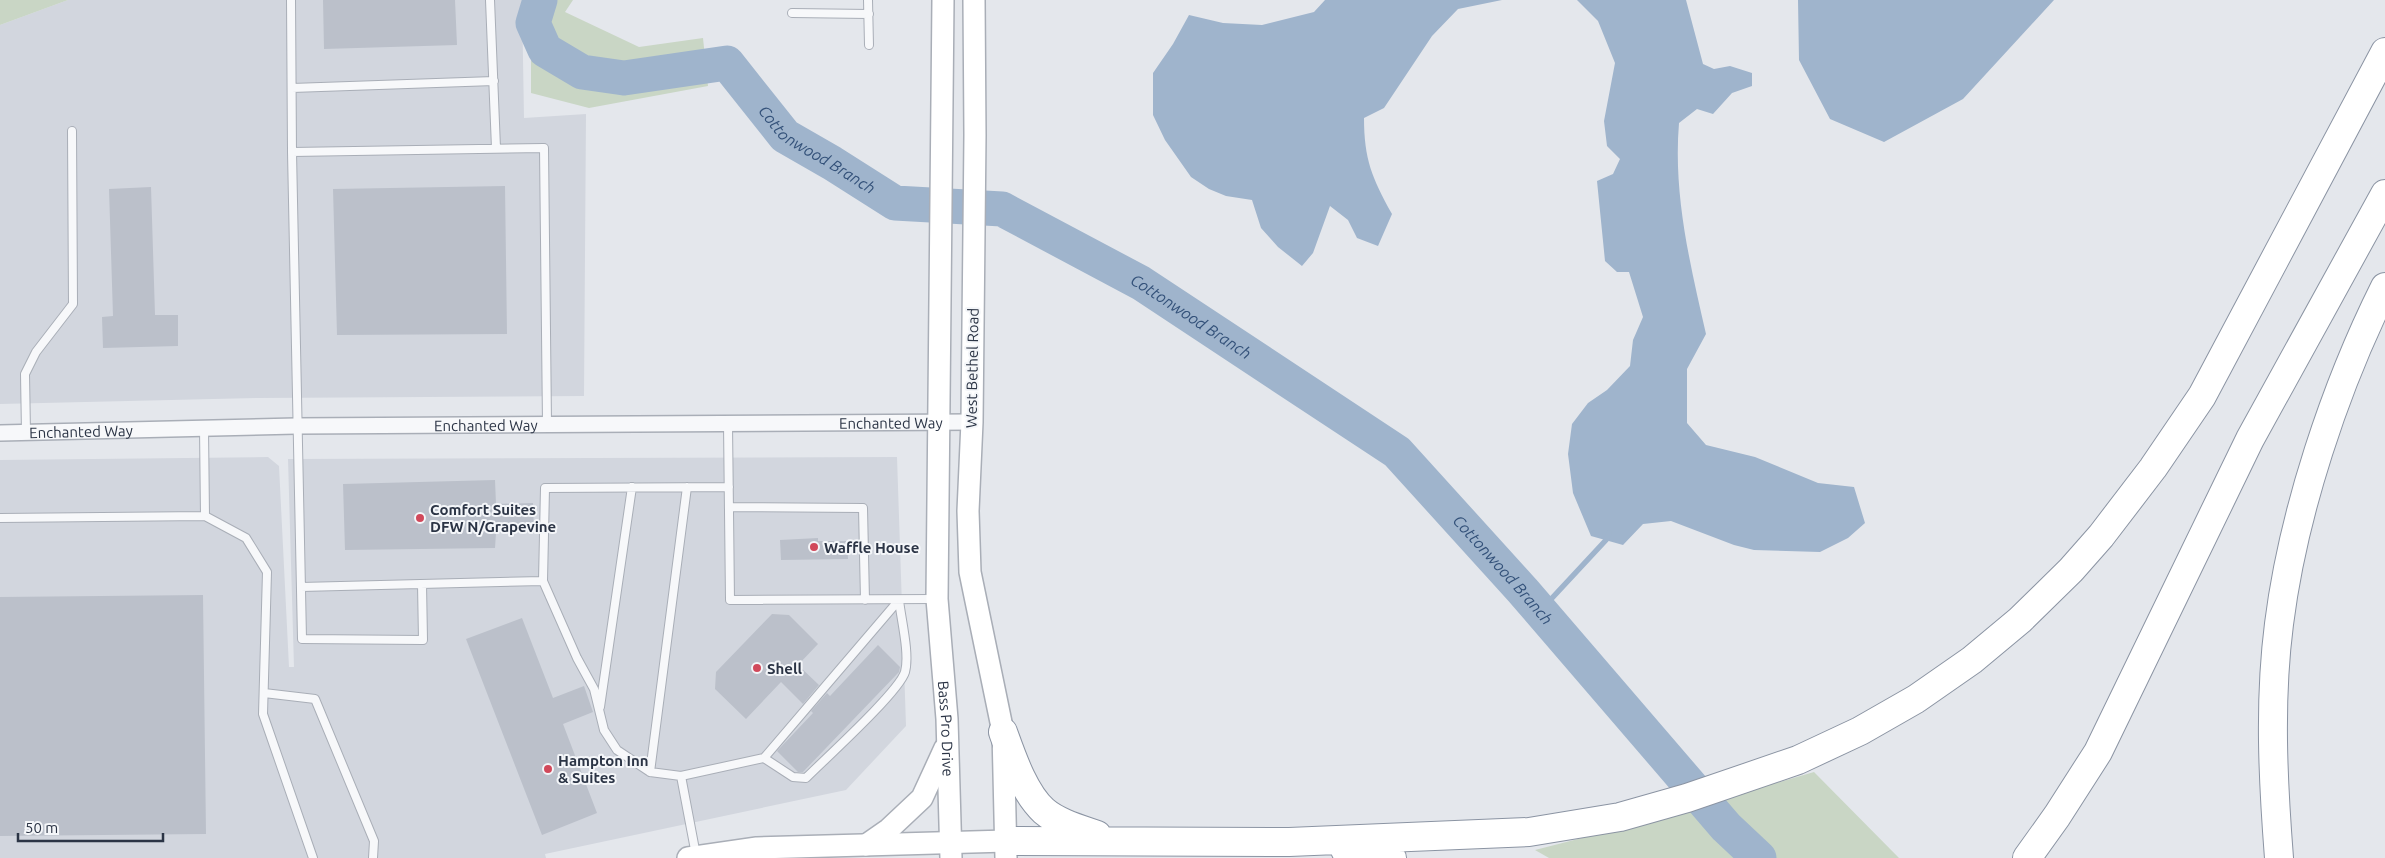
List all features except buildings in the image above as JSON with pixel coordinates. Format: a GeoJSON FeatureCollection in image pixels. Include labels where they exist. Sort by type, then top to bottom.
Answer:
{"type":"FeatureCollection","features":[{"type":"Feature","properties":{"kind":"highway"},"geometry":{"type":"LineString","coordinates":[[1274,847],[1529,832],[1620,817],[1687,798],[1798,760],[1860,731],[1900,709],[1972,660],[2020,620],[2071,570],[2101,536],[2153,468],[2202,396],[2385,52]]}},
{"type":"Feature","properties":{"kind":"highway"},"geometry":{"type":"LineString","coordinates":[[2027,858],[2098,752],[2250,439],[2385,194]]}},
{"type":"Feature","properties":{"kind":"highway"},"geometry":{"type":"LineString","coordinates":[[2279,858],[2274,793],[2274,709],[2279,625],[2292,550],[2340,387],[2385,287]]}},
{"type":"Feature","properties":{"kind":"highway"},"geometry":{"type":"LineString","coordinates":[[1003,732],[1015,764],[1044,810],[1054,817],[1110,840]]}},
{"type":"Feature","properties":{"kind":"highway"},"geometry":{"type":"LineString","coordinates":[[1006,849],[1110,840],[1274,847],[1392,858]]}},
{"type":"Feature","properties":{"kind":"main road"},"geometry":{"type":"LineString","coordinates":[[937,599],[943,0]]}},
{"type":"Feature","properties":{"kind":"main road","name":"West Bethel Road"},"geometry":{"type":"LineString","coordinates":[[974,0],[975,135],[972,422],[968,511],[970,572],[1003,732]]}},
{"type":"Feature","properties":{"kind":"main road","name":"Bass Pro Drive"},"geometry":{"type":"LineString","coordinates":[[937,599],[947,743],[951,851]]}},
{"type":"Feature","properties":{"kind":"main road"},"geometry":{"type":"LineString","coordinates":[[692,857],[756,848],[866,845],[951,851],[1006,849],[1003,732]]}},
{"type":"Feature","properties":{"kind":"main road"},"geometry":{"type":"LineString","coordinates":[[866,845],[889,829],[922,798],[947,743]]}},
{"type":"Feature","properties":{"kind":"street","name":"Enchanted Way"},"geometry":{"type":"LineString","coordinates":[[0,433],[296,426],[972,422]]}},
{"type":"Feature","properties":{"kind":"lane"},"geometry":{"type":"LineString","coordinates":[[291,0],[296,426],[302,639],[423,640],[422,584]]}},
{"type":"Feature","properties":{"kind":"lane"},"geometry":{"type":"LineString","coordinates":[[490,0],[496,148]]}},
{"type":"Feature","properties":{"kind":"lane"},"geometry":{"type":"LineString","coordinates":[[868,0],[869,45]]}},
{"type":"Feature","properties":{"kind":"lane"},"geometry":{"type":"LineString","coordinates":[[792,13],[869,14]]}},
{"type":"Feature","properties":{"kind":"lane"},"geometry":{"type":"LineString","coordinates":[[292,88],[494,81]]}},
{"type":"Feature","properties":{"kind":"lane"},"geometry":{"type":"LineString","coordinates":[[26,432],[25,374],[36,352],[73,304],[72,131]]}},
{"type":"Feature","properties":{"kind":"lane"},"geometry":{"type":"LineString","coordinates":[[292,152],[544,148],[547,424]]}},
{"type":"Feature","properties":{"kind":"lane"},"geometry":{"type":"LineString","coordinates":[[728,424],[730,600],[937,599]]}},
{"type":"Feature","properties":{"kind":"lane"},"geometry":{"type":"LineString","coordinates":[[204,428],[205,516]]}},
{"type":"Feature","properties":{"kind":"lane"},"geometry":{"type":"LineString","coordinates":[[600,711],[632,487]]}},
{"type":"Feature","properties":{"kind":"lane"},"geometry":{"type":"LineString","coordinates":[[650,772],[687,487]]}},
{"type":"Feature","properties":{"kind":"lane"},"geometry":{"type":"LineString","coordinates":[[729,487],[545,488],[543,581],[577,658],[594,689],[604,730],[617,750],[650,772],[681,776],[764,758],[899,600]]}},
{"type":"Feature","properties":{"kind":"lane"},"geometry":{"type":"LineString","coordinates":[[729,506],[863,508],[865,600]]}},
{"type":"Feature","properties":{"kind":"lane"},"geometry":{"type":"LineString","coordinates":[[0,518],[205,516],[246,538],[267,572],[263,714],[312,858]]}},
{"type":"Feature","properties":{"kind":"lane"},"geometry":{"type":"LineString","coordinates":[[301,588],[543,581]]}},
{"type":"Feature","properties":{"kind":"lane"},"geometry":{"type":"LineString","coordinates":[[764,758],[793,777],[806,778],[889,694],[904,672],[905,653],[899,600]]}},
{"type":"Feature","properties":{"kind":"lane"},"geometry":{"type":"LineString","coordinates":[[264,693],[315,699],[374,841],[373,858]]}},
{"type":"Feature","properties":{"kind":"lane"},"geometry":{"type":"LineString","coordinates":[[681,776],[692,857]]}},
{"type":"Feature","properties":{"kind":"shaded area"},"geometry":{"type":"Polygon","coordinates":[[[68,0],[522,0],[524,118],[586,114],[584,396],[259,398],[0,404],[0,25],[68,0]]]}},
{"type":"Feature","properties":{"kind":"shaded area"},"geometry":{"type":"Polygon","coordinates":[[[268,457],[279,466],[289,667],[294,667],[288,459],[897,457],[906,726],[846,790],[545,854],[546,858],[0,858],[0,460],[268,457]]]}},
{"type":"Feature","properties":{"kind":"green space"},"geometry":{"type":"Polygon","coordinates":[[[0,0],[68,0],[0,25],[0,0]]]}},
{"type":"Feature","properties":{"kind":"green space"},"geometry":{"type":"Polygon","coordinates":[[[531,0],[573,0],[565,12],[639,47],[703,38],[708,86],[589,108],[531,93],[531,0]]]}},
{"type":"Feature","properties":{"kind":"green space"},"geometry":{"type":"Polygon","coordinates":[[[1814,772],[1899,858],[1549,858],[1535,850],[1621,828],[1814,772]]]}},
{"type":"Feature","properties":{"kind":"water"},"geometry":{"type":"Polygon","coordinates":[[[1325,0],[1502,0],[1458,9],[1432,36],[1384,108],[1364,118],[1364,132],[1370,168],[1392,214],[1378,246],[1357,238],[1348,220],[1330,206],[1313,253],[1302,266],[1278,247],[1261,228],[1252,200],[1226,196],[1209,189],[1191,177],[1165,140],[1153,115],[1153,73],[1173,44],[1189,15],[1223,23],[1262,25],[1314,12],[1325,0]]]}},
{"type":"Feature","properties":{"kind":"water"},"geometry":{"type":"Polygon","coordinates":[[[1577,0],[1686,0],[1703,64],[1714,69],[1730,66],[1752,73],[1752,86],[1732,93],[1713,114],[1697,109],[1679,123],[1678,176],[1684,229],[1706,334],[1687,369],[1687,423],[1706,445],[1755,457],[1818,483],[1854,487],[1865,523],[1848,538],[1820,552],[1754,550],[1734,545],[1671,521],[1643,524],[1623,545],[1591,536],[1573,493],[1568,454],[1572,424],[1588,403],[1607,390],[1630,366],[1633,340],[1643,317],[1629,272],[1617,272],[1605,261],[1597,181],[1613,174],[1620,159],[1607,146],[1604,121],[1615,63],[1598,21],[1577,0]]]}},
{"type":"Feature","properties":{"kind":"water"},"geometry":{"type":"Polygon","coordinates":[[[1798,0],[2054,0],[1963,99],[1884,142],[1830,119],[1799,60],[1798,0]]]}},
{"type":"Feature","properties":{"kind":"waterway","name":"Cottonwood Branch"},"geometry":{"type":"LineString","coordinates":[[540,0],[533,23],[545,50],[582,72],[624,78],[727,63],[785,136],[895,203],[1002,209],[1141,283],[1397,452],[1523,591],[1726,827],[1759,858]]}},
{"type":"Feature","properties":{"kind":"waterway"},"geometry":{"type":"LineString","coordinates":[[1540,611],[1606,540],[1609,533]]}},
{"type":"Feature","properties":{"kind":"place","name":"Comfort Suites DFW N/Grapevine"},"geometry":{"type":"Point","coordinates":[420,518]}},
{"type":"Feature","properties":{"kind":"place","name":"Waffle House"},"geometry":{"type":"Point","coordinates":[814,547]}},
{"type":"Feature","properties":{"kind":"place","name":"Shell"},"geometry":{"type":"Point","coordinates":[757,668]}},
{"type":"Feature","properties":{"kind":"place","name":"Hampton Inn & Suites"},"geometry":{"type":"Point","coordinates":[548,769]}}]}
